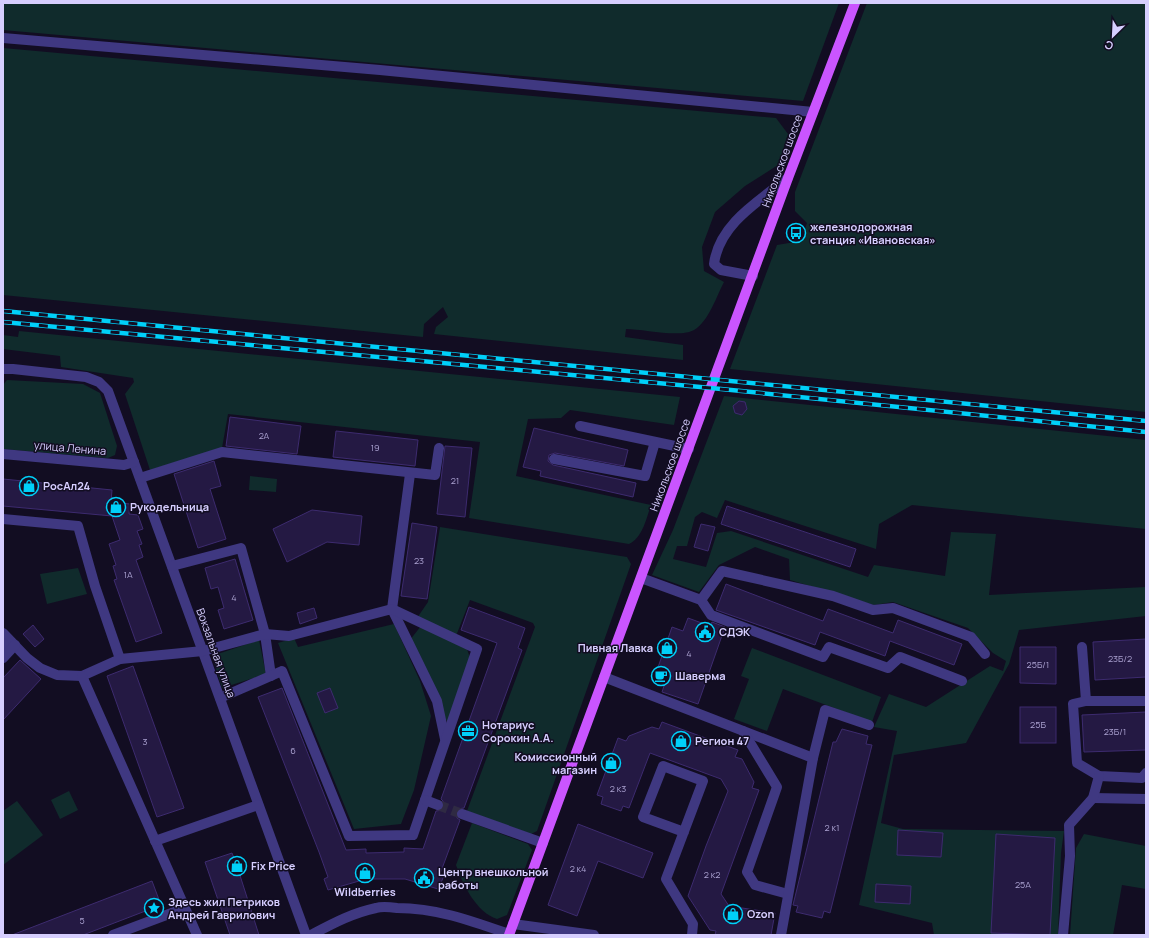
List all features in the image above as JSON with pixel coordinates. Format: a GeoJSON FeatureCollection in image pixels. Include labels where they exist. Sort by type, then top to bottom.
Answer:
{"type":"FeatureCollection","features":[{"type":"Feature","properties":{"kind":"main road","name":"Никольское шоссе"},"geometry":{"type":"LineString","coordinates":[[509,935],[788,178],[855,3]]}},
{"type":"Feature","properties":{"kind":"street"},"geometry":{"type":"LineString","coordinates":[[3,38],[380,70],[813,112]]}},
{"type":"Feature","properties":{"kind":"street"},"geometry":{"type":"LineString","coordinates":[[753,276],[721,270],[714,264],[716,251],[721,239],[739,218],[788,178]]}},
{"type":"Feature","properties":{"kind":"street","name":"Вокзальная улица"},"geometry":{"type":"LineString","coordinates":[[3,369],[86,377],[99,382],[108,391],[306,935]]}},
{"type":"Feature","properties":{"kind":"street"},"geometry":{"type":"LineString","coordinates":[[580,426],[689,449]]}},
{"type":"Feature","properties":{"kind":"street"},"geometry":{"type":"LineString","coordinates":[[554,458],[645,476],[655,442]]}},
{"type":"Feature","properties":{"kind":"street"},"geometry":{"type":"LineString","coordinates":[[140,478],[222,452],[410,474],[435,475],[439,448]]}},
{"type":"Feature","properties":{"kind":"street","name":"улица Ленина"},"geometry":{"type":"LineString","coordinates":[[3,454],[124,465],[134,462]]}},
{"type":"Feature","properties":{"kind":"street"},"geometry":{"type":"LineString","coordinates":[[410,474],[392,609],[437,701],[446,740]]}},
{"type":"Feature","properties":{"kind":"street"},"geometry":{"type":"LineString","coordinates":[[3,519],[78,526],[120,659]]}},
{"type":"Feature","properties":{"kind":"street"},"geometry":{"type":"LineString","coordinates":[[172,566],[241,548],[265,634],[271,676]]}},
{"type":"Feature","properties":{"kind":"street"},"geometry":{"type":"LineString","coordinates":[[701,600],[722,571],[833,596],[873,610],[893,608],[970,637],[986,654]]}},
{"type":"Feature","properties":{"kind":"street"},"geometry":{"type":"LineString","coordinates":[[641,578],[701,600],[711,615],[823,657],[830,647],[888,668],[900,657],[962,680]]}},
{"type":"Feature","properties":{"kind":"street"},"geometry":{"type":"LineString","coordinates":[[3,633],[40,668],[57,675],[82,676],[120,659],[203,651],[265,634],[289,636],[392,609],[477,648],[413,835],[349,836],[282,671],[220,698]]}},
{"type":"Feature","properties":{"kind":"street"},"geometry":{"type":"LineString","coordinates":[[3,643],[5,655]]}},
{"type":"Feature","properties":{"kind":"street"},"geometry":{"type":"LineString","coordinates":[[5,655],[14,645]]}},
{"type":"Feature","properties":{"kind":"street"},"geometry":{"type":"LineString","coordinates":[[1082,647],[1086,701]]}},
{"type":"Feature","properties":{"kind":"street"},"geometry":{"type":"LineString","coordinates":[[82,676],[197,935]]}},
{"type":"Feature","properties":{"kind":"street"},"geometry":{"type":"LineString","coordinates":[[604,677],[813,758]]}},
{"type":"Feature","properties":{"kind":"street"},"geometry":{"type":"LineString","coordinates":[[1145,776],[1099,776],[1077,763],[1073,704],[1086,701],[1146,701]]}},
{"type":"Feature","properties":{"kind":"street"},"geometry":{"type":"LineString","coordinates":[[781,935],[813,758],[825,710],[869,726]]}},
{"type":"Feature","properties":{"kind":"street"},"geometry":{"type":"LineString","coordinates":[[744,731],[777,786],[747,872],[755,885],[788,894]]}},
{"type":"Feature","properties":{"kind":"street"},"geometry":{"type":"LineString","coordinates":[[684,832],[643,817],[663,766],[703,782],[684,832],[666,879],[692,924],[692,935]]}},
{"type":"Feature","properties":{"kind":"street"},"geometry":{"type":"LineString","coordinates":[[1063,935],[1070,856],[1069,825],[1093,798],[1099,776]]}},
{"type":"Feature","properties":{"kind":"street"},"geometry":{"type":"LineString","coordinates":[[1093,798],[1146,799]]}},
{"type":"Feature","properties":{"kind":"street"},"geometry":{"type":"LineString","coordinates":[[425,800],[438,805]]}},
{"type":"Feature","properties":{"kind":"street"},"geometry":{"type":"LineString","coordinates":[[155,841],[258,805]]}},
{"type":"Feature","properties":{"kind":"street"},"geometry":{"type":"LineString","coordinates":[[462,814],[543,843]]}},
{"type":"Feature","properties":{"kind":"street"},"geometry":{"type":"LineString","coordinates":[[311,935],[350,915],[377,907],[408,908],[444,912],[472,920],[509,935]]}},
{"type":"Feature","properties":{"kind":"street"},"geometry":{"type":"LineString","coordinates":[[113,935],[185,908]]}},
{"type":"Feature","properties":{"kind":"street"},"geometry":{"type":"LineString","coordinates":[[513,924],[594,935]]}},
{"type":"Feature","properties":{"kind":"green space"},"geometry":{"type":"Polygon","coordinates":[[[3,3],[839,3],[803,101],[3,30],[3,3]]]}},
{"type":"Feature","properties":{"kind":"green space"},"geometry":{"type":"Polygon","coordinates":[[[867,3],[1146,3],[1146,412],[730,369],[777,245],[801,241],[807,223],[795,211],[795,192],[867,3]]]}},
{"type":"Feature","properties":{"kind":"green space"},"geometry":{"type":"Polygon","coordinates":[[[3,48],[776,118],[788,134],[778,165],[745,186],[715,212],[702,247],[704,271],[724,282],[704,321],[694,330],[680,333],[626,329],[625,337],[683,345],[683,360],[434,334],[436,327],[448,317],[443,307],[424,324],[423,337],[3,295],[3,48]]]}},
{"type":"Feature","properties":{"kind":"green space"},"geometry":{"type":"Polygon","coordinates":[[[19,331],[680,397],[674,425],[570,410],[561,418],[528,419],[516,476],[651,505],[646,522],[641,532],[634,541],[629,544],[469,518],[480,442],[228,414],[222,448],[150,470],[125,394],[134,382],[133,378],[61,367],[60,356],[3,349],[3,335],[18,337],[19,331]]]}},
{"type":"Feature","properties":{"kind":"green space"},"geometry":{"type":"Polygon","coordinates":[[[7,380],[83,384],[100,393],[117,446],[115,455],[108,458],[3,449],[3,385],[7,380]]]}},
{"type":"Feature","properties":{"kind":"green space"},"geometry":{"type":"Polygon","coordinates":[[[724,396],[1146,440],[1146,529],[912,505],[879,524],[876,549],[725,500],[717,518],[702,512],[695,517],[687,546],[677,546],[673,559],[706,567],[717,533],[731,531],[868,577],[874,565],[945,576],[951,532],[996,534],[989,595],[1146,587],[1146,616],[1019,630],[1009,664],[966,743],[894,755],[881,823],[903,829],[1064,831],[1061,853],[1058,935],[934,935],[932,923],[859,905],[897,731],[874,727],[889,694],[926,707],[990,666],[1003,671],[1006,661],[993,653],[968,628],[893,602],[874,605],[790,580],[789,559],[755,547],[719,565],[699,592],[652,575],[673,530],[724,396]]]}},
{"type":"Feature","properties":{"kind":"green space"},"geometry":{"type":"Polygon","coordinates":[[[250,476],[277,479],[276,492],[249,490],[250,476]]]}},
{"type":"Feature","properties":{"kind":"green space"},"geometry":{"type":"Polygon","coordinates":[[[440,527],[627,557],[631,564],[537,831],[531,834],[467,811],[535,627],[533,623],[470,600],[456,636],[417,618],[428,602],[440,527]]]}},
{"type":"Feature","properties":{"kind":"green space"},"geometry":{"type":"Polygon","coordinates":[[[78,568],[87,594],[47,604],[40,574],[78,568]]]}},
{"type":"Feature","properties":{"kind":"green space"},"geometry":{"type":"Polygon","coordinates":[[[394,624],[420,681],[431,716],[414,790],[401,824],[354,829],[278,643],[294,638],[298,647],[394,624]]]}},
{"type":"Feature","properties":{"kind":"green space"},"geometry":{"type":"Polygon","coordinates":[[[421,626],[467,649],[470,658],[448,722],[443,717],[410,640],[421,626]]]}},
{"type":"Feature","properties":{"kind":"green space"},"geometry":{"type":"Polygon","coordinates":[[[259,640],[266,674],[222,688],[212,656],[259,640]]]}},
{"type":"Feature","properties":{"kind":"green space"},"geometry":{"type":"Polygon","coordinates":[[[752,648],[881,697],[872,722],[783,689],[767,731],[734,719],[749,679],[741,676],[752,648]]]}},
{"type":"Feature","properties":{"kind":"green space"},"geometry":{"type":"Polygon","coordinates":[[[69,791],[78,810],[60,819],[51,800],[69,791]]]}},
{"type":"Feature","properties":{"kind":"green space"},"geometry":{"type":"Polygon","coordinates":[[[17,801],[43,835],[3,865],[3,811],[17,801]]]}},
{"type":"Feature","properties":{"kind":"green space"},"geometry":{"type":"Polygon","coordinates":[[[472,823],[528,844],[532,850],[507,915],[497,919],[483,910],[471,897],[462,881],[456,865],[472,823]]]}},
{"type":"Feature","properties":{"kind":"green space"},"geometry":{"type":"Polygon","coordinates":[[[1084,834],[1146,846],[1146,889],[1122,885],[1113,935],[1070,935],[1076,848],[1084,834]]]}},
{"type":"Feature","properties":{"kind":"building"},"geometry":{"type":"Polygon","coordinates":[[[739,401],[745,402],[747,409],[742,415],[735,413],[733,406],[739,401]]]}},
{"type":"Feature","properties":{"kind":"building"},"geometry":{"type":"Polygon","coordinates":[[[230,417],[301,426],[297,454],[226,446],[230,417]]]}},
{"type":"Feature","properties":{"kind":"building"},"geometry":{"type":"Polygon","coordinates":[[[534,428],[628,450],[624,466],[555,453],[549,455],[548,461],[553,465],[636,483],[633,497],[540,476],[541,471],[523,467],[534,428]]]}},
{"type":"Feature","properties":{"kind":"building"},"geometry":{"type":"Polygon","coordinates":[[[336,431],[418,440],[415,466],[333,457],[336,431]]]}},
{"type":"Feature","properties":{"kind":"building"},"geometry":{"type":"Polygon","coordinates":[[[445,446],[472,448],[465,517],[437,514],[445,446]]]}},
{"type":"Feature","properties":{"kind":"building"},"geometry":{"type":"Polygon","coordinates":[[[214,461],[221,486],[210,489],[226,539],[198,548],[174,474],[214,461]]]}},
{"type":"Feature","properties":{"kind":"building"},"geometry":{"type":"Polygon","coordinates":[[[3,479],[112,490],[111,502],[130,504],[129,514],[138,515],[143,529],[137,531],[142,544],[139,545],[143,557],[136,560],[162,633],[136,642],[114,580],[117,579],[113,566],[116,565],[109,544],[120,540],[112,516],[3,506],[3,479]]]}},
{"type":"Feature","properties":{"kind":"building"},"geometry":{"type":"Polygon","coordinates":[[[727,506],[856,549],[850,567],[721,524],[727,506]]]}},
{"type":"Feature","properties":{"kind":"building"},"geometry":{"type":"Polygon","coordinates":[[[312,510],[362,516],[359,545],[327,542],[287,562],[273,529],[312,510]]]}},
{"type":"Feature","properties":{"kind":"building"},"geometry":{"type":"Polygon","coordinates":[[[412,523],[437,527],[427,599],[401,596],[412,523]]]}},
{"type":"Feature","properties":{"kind":"building"},"geometry":{"type":"Polygon","coordinates":[[[701,524],[715,527],[708,551],[694,547],[701,524]]]}},
{"type":"Feature","properties":{"kind":"building"},"geometry":{"type":"Polygon","coordinates":[[[235,559],[253,620],[224,629],[218,610],[224,608],[218,587],[211,589],[205,568],[235,559]]]}},
{"type":"Feature","properties":{"kind":"building"},"geometry":{"type":"Polygon","coordinates":[[[726,584],[823,621],[828,609],[893,633],[898,620],[962,644],[954,665],[890,641],[885,656],[820,632],[815,645],[716,610],[726,584]]]}},
{"type":"Feature","properties":{"kind":"building"},"geometry":{"type":"Polygon","coordinates":[[[469,607],[525,628],[518,648],[522,650],[464,808],[458,809],[456,812],[457,818],[460,820],[440,874],[444,876],[438,889],[405,879],[366,879],[328,890],[324,879],[328,877],[319,852],[258,697],[282,688],[346,850],[366,849],[366,853],[404,852],[404,848],[423,849],[436,811],[442,810],[444,807],[441,799],[497,643],[461,630],[469,607]]]}},
{"type":"Feature","properties":{"kind":"building"},"geometry":{"type":"Polygon","coordinates":[[[314,608],[317,618],[300,624],[297,613],[314,608]]]}},
{"type":"Feature","properties":{"kind":"building"},"geometry":{"type":"Polygon","coordinates":[[[688,618],[710,626],[712,622],[725,627],[698,704],[662,692],[666,680],[655,676],[672,627],[683,631],[688,618]]]}},
{"type":"Feature","properties":{"kind":"building"},"geometry":{"type":"Polygon","coordinates":[[[33,625],[44,639],[35,647],[23,634],[33,625]]]}},
{"type":"Feature","properties":{"kind":"building"},"geometry":{"type":"Polygon","coordinates":[[[1146,639],[1146,677],[1095,680],[1093,642],[1146,639]]]}},
{"type":"Feature","properties":{"kind":"building"},"geometry":{"type":"Polygon","coordinates":[[[1020,647],[1056,647],[1056,684],[1020,683],[1020,647]]]}},
{"type":"Feature","properties":{"kind":"building"},"geometry":{"type":"Polygon","coordinates":[[[20,660],[41,679],[3,720],[3,678],[20,660]]]}},
{"type":"Feature","properties":{"kind":"building"},"geometry":{"type":"Polygon","coordinates":[[[133,666],[184,808],[157,817],[107,676],[133,666]]]}},
{"type":"Feature","properties":{"kind":"building"},"geometry":{"type":"Polygon","coordinates":[[[330,688],[338,708],[325,713],[317,693],[330,688]]]}},
{"type":"Feature","properties":{"kind":"building"},"geometry":{"type":"Polygon","coordinates":[[[1020,707],[1056,707],[1056,743],[1020,743],[1020,707]]]}},
{"type":"Feature","properties":{"kind":"building"},"geometry":{"type":"Polygon","coordinates":[[[1146,712],[1146,750],[1084,752],[1082,715],[1146,712]]]}},
{"type":"Feature","properties":{"kind":"building"},"geometry":{"type":"Polygon","coordinates":[[[662,722],[738,750],[735,757],[742,759],[754,782],[752,788],[759,790],[721,894],[729,906],[775,913],[771,935],[715,935],[716,931],[710,930],[688,896],[728,791],[721,779],[650,753],[629,808],[623,806],[621,811],[601,804],[603,797],[597,795],[618,738],[626,741],[629,736],[652,727],[659,729],[662,722]]]}},
{"type":"Feature","properties":{"kind":"building"},"geometry":{"type":"Polygon","coordinates":[[[842,729],[868,736],[866,744],[872,745],[830,913],[824,911],[822,918],[796,912],[798,906],[793,905],[833,742],[836,742],[842,729]]]}},
{"type":"Feature","properties":{"kind":"building"},"geometry":{"type":"Polygon","coordinates":[[[578,824],[653,853],[643,878],[598,861],[577,916],[548,905],[578,824]]]}},
{"type":"Feature","properties":{"kind":"building"},"geometry":{"type":"Polygon","coordinates":[[[898,830],[943,833],[941,857],[897,855],[898,830]]]}},
{"type":"Feature","properties":{"kind":"building"},"geometry":{"type":"Polygon","coordinates":[[[996,834],[1055,838],[1050,935],[991,933],[996,834]]]}},
{"type":"Feature","properties":{"kind":"building"},"geometry":{"type":"Polygon","coordinates":[[[232,853],[259,935],[230,935],[205,862],[232,853]]]}},
{"type":"Feature","properties":{"kind":"building"},"geometry":{"type":"Polygon","coordinates":[[[152,881],[161,905],[83,935],[12,935],[152,881]]]}},
{"type":"Feature","properties":{"kind":"building"},"geometry":{"type":"Polygon","coordinates":[[[876,884],[911,886],[910,904],[875,902],[876,884]]]}},
{"type":"Feature","properties":{"kind":"tunnel"},"geometry":{"type":"LineString","coordinates":[[438,805],[462,814]]}},
{"type":"Feature","properties":{"kind":"railway"},"geometry":{"type":"LineString","coordinates":[[3,311],[1146,421]]}},
{"type":"Feature","properties":{"kind":"railway"},"geometry":{"type":"LineString","coordinates":[[3,322],[711,388],[1146,432]]}},
{"type":"Feature","properties":{"kind":"place","name":"железнодорожная станция «Ивановская»"},"geometry":{"type":"Point","coordinates":[796,233]}},
{"type":"Feature","properties":{"kind":"place","name":"РосАл24"},"geometry":{"type":"Point","coordinates":[29,486]}},
{"type":"Feature","properties":{"kind":"place","name":"Рукодельница"},"geometry":{"type":"Point","coordinates":[116,507]}},
{"type":"Feature","properties":{"kind":"place","name":"СДЭК"},"geometry":{"type":"Point","coordinates":[705,632]}},
{"type":"Feature","properties":{"kind":"place","name":"Пивная Лавка"},"geometry":{"type":"Point","coordinates":[667,648]}},
{"type":"Feature","properties":{"kind":"place","name":"Шаверма"},"geometry":{"type":"Point","coordinates":[661,676]}},
{"type":"Feature","properties":{"kind":"place","name":"Нотариус Сорокин А.А."},"geometry":{"type":"Point","coordinates":[468,731]}},
{"type":"Feature","properties":{"kind":"place","name":"Регион 47"},"geometry":{"type":"Point","coordinates":[681,741]}},
{"type":"Feature","properties":{"kind":"place","name":"Комиссионный магазин"},"geometry":{"type":"Point","coordinates":[611,763]}},
{"type":"Feature","properties":{"kind":"place","name":"Fix Price"},"geometry":{"type":"Point","coordinates":[237,866]}},
{"type":"Feature","properties":{"kind":"place","name":"Wildberries"},"geometry":{"type":"Point","coordinates":[365,873]}},
{"type":"Feature","properties":{"kind":"place","name":"Центр внешкольной работы"},"geometry":{"type":"Point","coordinates":[424,878]}},
{"type":"Feature","properties":{"kind":"place","name":"Здесь жил Петриков Андрей Гаврилович"},"geometry":{"type":"Point","coordinates":[154,908]}},
{"type":"Feature","properties":{"kind":"place","name":"Ozon"},"geometry":{"type":"Point","coordinates":[733,914]}}]}
